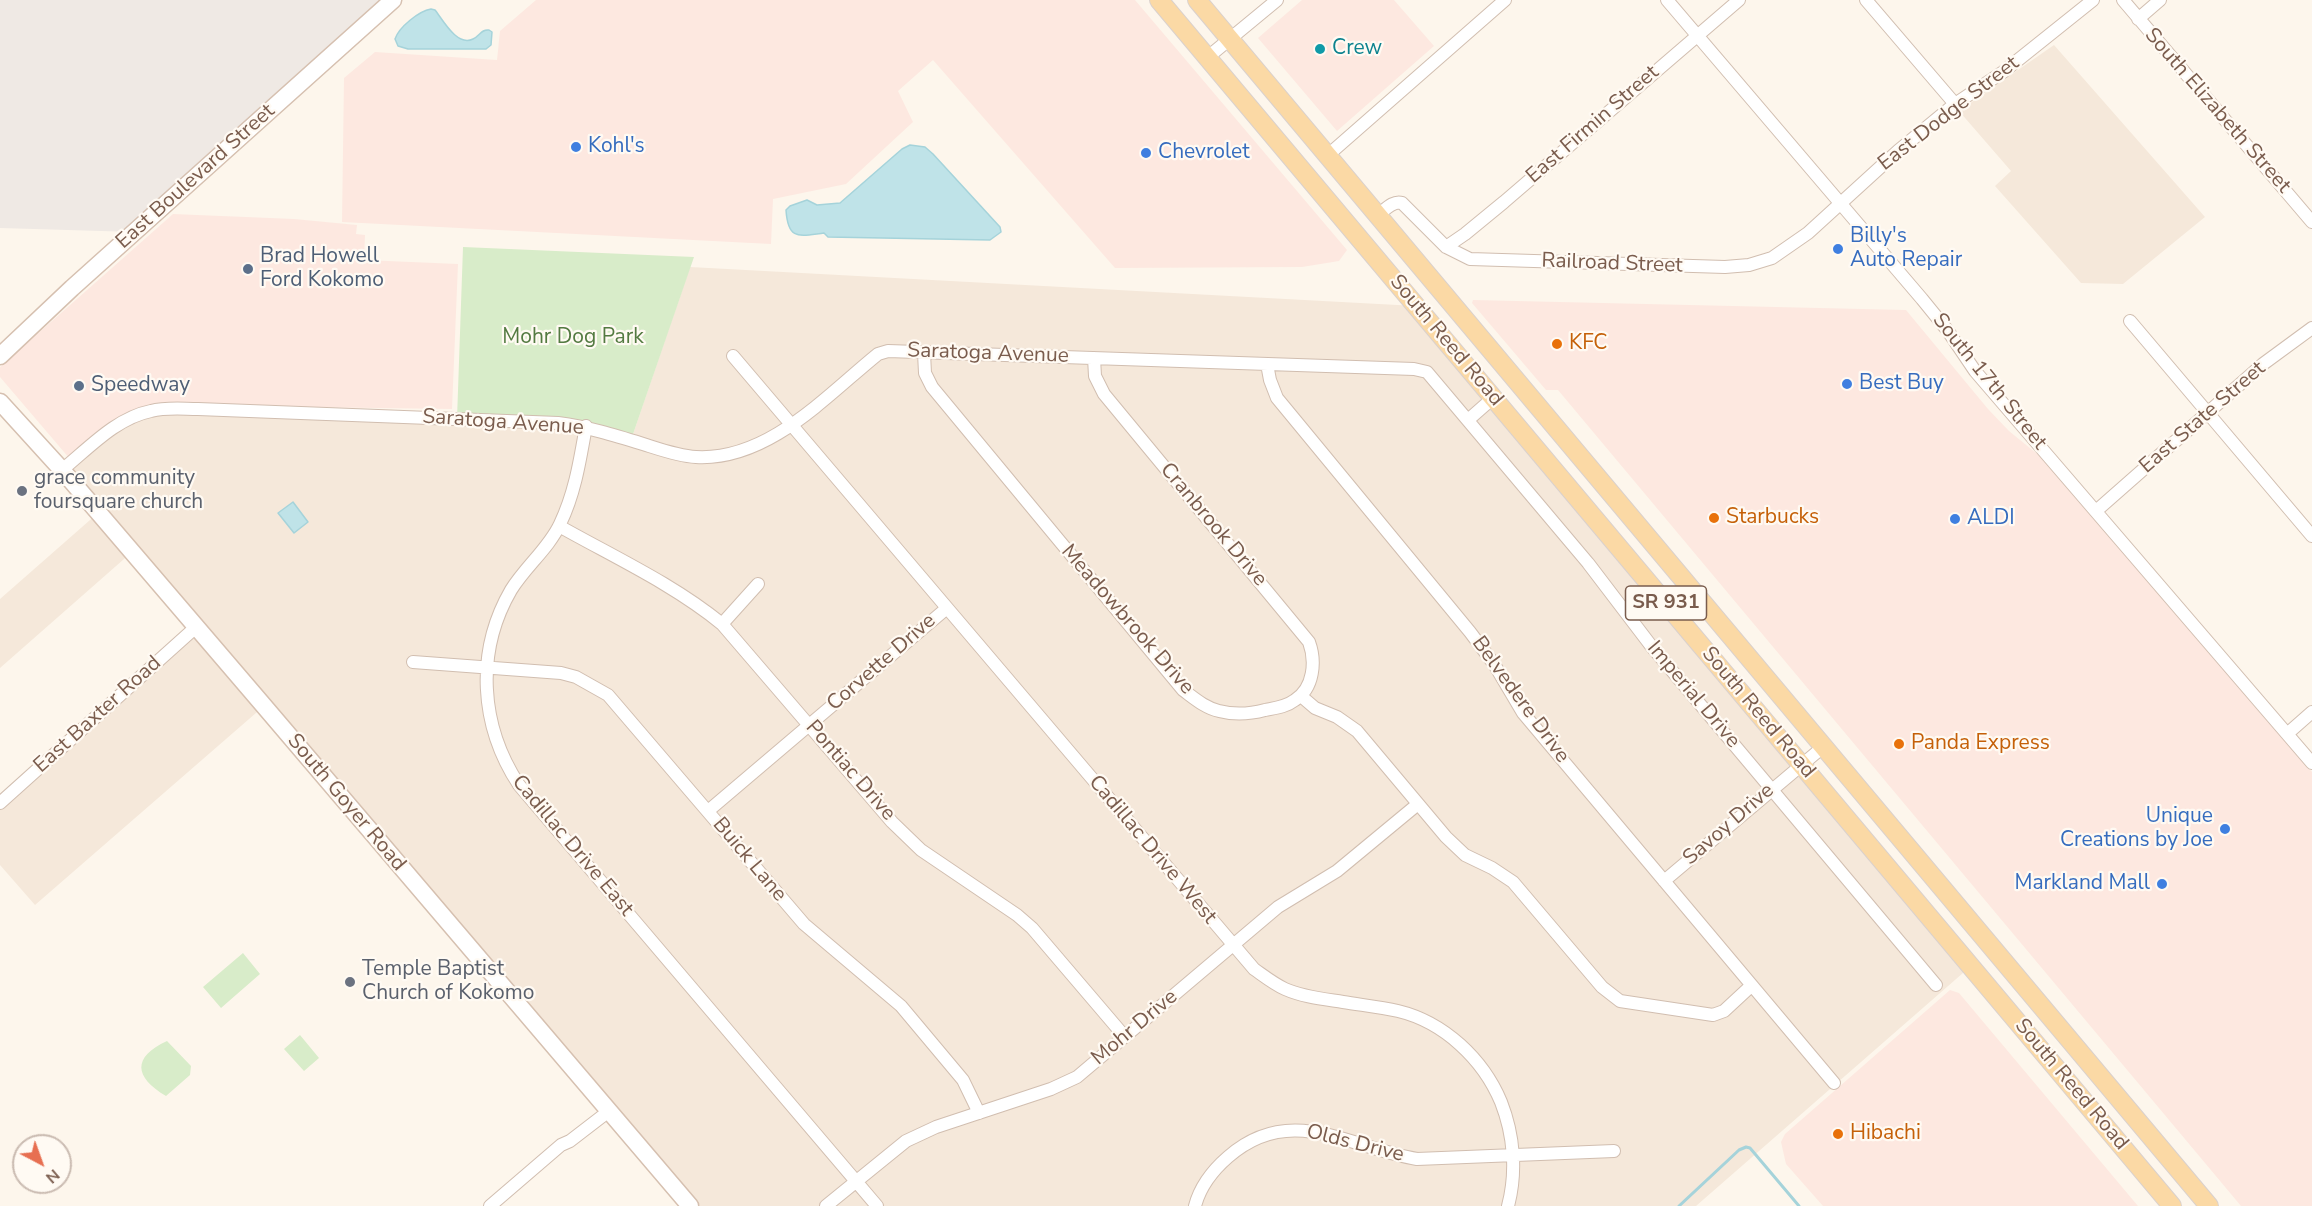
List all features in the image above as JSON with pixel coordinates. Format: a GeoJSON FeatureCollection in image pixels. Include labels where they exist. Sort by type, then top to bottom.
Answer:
{"type":"FeatureCollection","features":[{"type":"Feature","properties":{"kind":"main road","name":"South Reed Road"},"geometry":{"type":"LineString","coordinates":[[1159,0],[2172,1206]]}},
{"type":"Feature","properties":{"kind":"main road","name":"South Reed Road"},"geometry":{"type":"LineString","coordinates":[[1197,0],[2209,1206]]}},
{"type":"Feature","properties":{"kind":"street","name":"East Boulevard Street"},"geometry":{"type":"LineString","coordinates":[[0,356],[72,288],[393,0]]}},
{"type":"Feature","properties":{"kind":"street"},"geometry":{"type":"LineString","coordinates":[[1208,57],[1231,41],[1277,0]]}},
{"type":"Feature","properties":{"kind":"street"},"geometry":{"type":"LineString","coordinates":[[1327,156],[1505,0]]}},
{"type":"Feature","properties":{"kind":"street","name":"South 17th Street"},"geometry":{"type":"LineString","coordinates":[[1667,0],[1948,331],[1975,371],[2312,764]]}},
{"type":"Feature","properties":{"kind":"street","name":"East Firmin Street"},"geometry":{"type":"LineString","coordinates":[[1446,247],[1504,202],[1738,0]]}},
{"type":"Feature","properties":{"kind":"street"},"geometry":{"type":"LineString","coordinates":[[1866,0],[1955,104]]}},
{"type":"Feature","properties":{"kind":"street","name":"East Dodge Street"},"geometry":{"type":"LineString","coordinates":[[1779,254],[1808,233],[1955,104],[2002,72],[2093,0]]}},
{"type":"Feature","properties":{"kind":"street","name":"South Elizabeth Street"},"geometry":{"type":"LineString","coordinates":[[2122,0],[2312,222]]}},
{"type":"Feature","properties":{"kind":"street"},"geometry":{"type":"LineString","coordinates":[[2138,19],[2160,0]]}},
{"type":"Feature","properties":{"kind":"street"},"geometry":{"type":"LineString","coordinates":[[1378,215],[1391,204],[1402,202],[1446,247]]}},
{"type":"Feature","properties":{"kind":"street","name":"Railroad Street"},"geometry":{"type":"LineString","coordinates":[[1446,247],[1470,259],[1650,266],[1749,265],[1779,254]]}},
{"type":"Feature","properties":{"kind":"street"},"geometry":{"type":"LineString","coordinates":[[2130,321],[2312,536]]}},
{"type":"Feature","properties":{"kind":"street","name":"East State Street"},"geometry":{"type":"LineString","coordinates":[[2096,511],[2263,364],[2312,328]]}},
{"type":"Feature","properties":{"kind":"street","name":"Saratoga Avenue"},"geometry":{"type":"LineString","coordinates":[[62,470],[119,423],[131,416],[153,410],[198,409],[558,423],[586,426],[668,452],[696,457],[741,452],[769,440],[792,425],[878,354],[888,351],[1414,369],[1430,375]]}},
{"type":"Feature","properties":{"kind":"street","name":"Meadowbrook Drive"},"geometry":{"type":"LineString","coordinates":[[924,353],[925,373],[932,387],[1183,690],[1200,703],[1218,711],[1249,714],[1284,706],[1301,696]]}},
{"type":"Feature","properties":{"kind":"street","name":"Cadillac Drive West"},"geometry":{"type":"LineString","coordinates":[[734,356],[1232,946],[1254,969],[1284,989],[1307,996],[1399,1012],[1427,1022],[1454,1039],[1473,1057],[1496,1090],[1507,1119],[1514,1155],[1508,1206]]}},
{"type":"Feature","properties":{"kind":"street","name":"Cranbrook Drive"},"geometry":{"type":"LineString","coordinates":[[1094,358],[1095,376],[1104,394],[1309,642],[1313,667],[1306,690],[1301,696]]}},
{"type":"Feature","properties":{"kind":"street","name":"Belvedere Drive"},"geometry":{"type":"LineString","coordinates":[[1267,364],[1277,398],[1470,632],[1494,664],[1523,713],[1834,1083]]}},
{"type":"Feature","properties":{"kind":"street","name":"Imperial Drive"},"geometry":{"type":"LineString","coordinates":[[1430,375],[1588,563],[1652,647],[1936,986]]}},
{"type":"Feature","properties":{"kind":"street"},"geometry":{"type":"LineString","coordinates":[[1467,420],[1494,398]]}},
{"type":"Feature","properties":{"kind":"street","name":"South Goyer Road"},"geometry":{"type":"LineString","coordinates":[[0,402],[62,470],[690,1206]]}},
{"type":"Feature","properties":{"kind":"street","name":"Cadillac Drive East"},"geometry":{"type":"LineString","coordinates":[[586,426],[574,487],[559,526],[511,590],[497,622],[487,655],[487,705],[495,740],[519,785],[877,1206]]}},
{"type":"Feature","properties":{"kind":"street","name":"Pontiac Drive"},"geometry":{"type":"LineString","coordinates":[[559,526],[672,589],[701,607],[722,624],[892,822],[921,850],[1017,915],[1032,928],[1125,1037]]}},
{"type":"Feature","properties":{"kind":"street"},"geometry":{"type":"LineString","coordinates":[[722,624],[758,584]]}},
{"type":"Feature","properties":{"kind":"street","name":"Corvette Drive"},"geometry":{"type":"LineString","coordinates":[[708,811],[946,608]]}},
{"type":"Feature","properties":{"kind":"street","name":"East Baxter Road"},"geometry":{"type":"LineString","coordinates":[[0,803],[196,627]]}},
{"type":"Feature","properties":{"kind":"street","name":"Buick Lane"},"geometry":{"type":"LineString","coordinates":[[412,662],[561,673],[596,686],[609,695],[804,924],[901,1005],[963,1080],[979,1113]]}},
{"type":"Feature","properties":{"kind":"street"},"geometry":{"type":"LineString","coordinates":[[1301,696],[1315,708],[1337,717],[1357,732],[1446,837],[1465,855],[1492,867],[1513,882],[1602,987],[1620,1001],[1713,1015],[1724,1011],[1751,986]]}},
{"type":"Feature","properties":{"kind":"street"},"geometry":{"type":"LineString","coordinates":[[2287,734],[2312,712]]}},
{"type":"Feature","properties":{"kind":"street","name":"Savoy Drive"},"geometry":{"type":"LineString","coordinates":[[1664,881],[1800,764],[1823,747]]}},
{"type":"Feature","properties":{"kind":"street","name":"Mohr Drive"},"geometry":{"type":"LineString","coordinates":[[826,1206],[906,1141],[936,1127],[1050,1089],[1077,1077],[1278,907],[1337,871],[1418,804]]}},
{"type":"Feature","properties":{"kind":"street"},"geometry":{"type":"LineString","coordinates":[[490,1206],[561,1145],[570,1141],[609,1111]]}},
{"type":"Feature","properties":{"kind":"street","name":"Olds Drive"},"geometry":{"type":"LineString","coordinates":[[1195,1206],[1202,1187],[1229,1156],[1251,1140],[1278,1132],[1304,1129],[1417,1159],[1614,1150]]}},
{"type":"Feature","properties":{"kind":"shaded area"},"geometry":{"type":"Polygon","coordinates":[[[0,0],[394,0],[135,232],[0,228],[0,0]]]}},
{"type":"Feature","properties":{"kind":"shaded area"},"geometry":{"type":"Polygon","coordinates":[[[536,0],[1135,0],[1347,250],[1339,261],[1302,267],[1115,268],[933,60],[898,91],[913,122],[846,184],[773,199],[771,244],[342,222],[344,78],[375,52],[497,60],[500,31],[536,0]]]}},
{"type":"Feature","properties":{"kind":"shaded area"},"geometry":{"type":"Polygon","coordinates":[[[1302,0],[1394,0],[1434,46],[1337,131],[1258,38],[1302,0]]]}},
{"type":"Feature","properties":{"kind":"shaded area"},"geometry":{"type":"Polygon","coordinates":[[[2054,45],[2205,217],[2123,284],[2081,283],[1995,186],[2011,171],[1959,111],[2054,45]]]}},
{"type":"Feature","properties":{"kind":"shaded area"},"geometry":{"type":"Polygon","coordinates":[[[173,214],[294,219],[357,225],[356,234],[365,235],[364,260],[458,264],[452,409],[154,405],[70,459],[0,377],[0,367],[173,214]]]}},
{"type":"Feature","properties":{"kind":"shaded area"},"geometry":{"type":"Polygon","coordinates":[[[690,267],[1416,306],[1971,966],[1696,1206],[690,1206],[264,706],[35,905],[0,865],[0,803],[195,627],[132,552],[0,668],[0,599],[98,513],[62,470],[119,423],[153,410],[558,423],[631,440],[690,267]]]}},
{"type":"Feature","properties":{"kind":"shaded area"},"geometry":{"type":"Polygon","coordinates":[[[1473,300],[1906,310],[1988,409],[2009,431],[2047,462],[2312,772],[2312,1206],[2241,1206],[1558,390],[1546,390],[1472,303],[1473,300]]]}},
{"type":"Feature","properties":{"kind":"shaded area"},"geometry":{"type":"Polygon","coordinates":[[[1950,990],[1959,993],[2138,1206],[1823,1206],[1786,1164],[1781,1142],[1785,1134],[1950,990]]]}},
{"type":"Feature","properties":{"kind":"green space","name":"Mohr Dog Park"},"geometry":{"type":"Polygon","coordinates":[[[463,247],[694,257],[631,440],[586,426],[457,419],[463,247]]]}},
{"type":"Feature","properties":{"kind":"green space"},"geometry":{"type":"Polygon","coordinates":[[[243,953],[260,974],[221,1008],[203,987],[243,953]]]}},
{"type":"Feature","properties":{"kind":"green space"},"geometry":{"type":"Polygon","coordinates":[[[300,1035],[319,1058],[304,1071],[284,1049],[300,1035]]]}},
{"type":"Feature","properties":{"kind":"green space"},"geometry":{"type":"Polygon","coordinates":[[[167,1041],[191,1066],[190,1075],[166,1096],[148,1082],[141,1067],[148,1054],[167,1041]]]}},
{"type":"Feature","properties":{"kind":"water"},"geometry":{"type":"Polygon","coordinates":[[[431,9],[435,10],[451,31],[461,39],[473,39],[489,30],[492,32],[491,45],[486,49],[408,49],[398,46],[395,39],[405,25],[415,16],[431,9]]]}},
{"type":"Feature","properties":{"kind":"water"},"geometry":{"type":"Polygon","coordinates":[[[910,145],[925,147],[933,154],[1000,227],[1001,232],[990,240],[828,237],[824,233],[802,235],[792,232],[786,210],[790,206],[807,200],[817,205],[840,203],[902,149],[910,145]]]}},
{"type":"Feature","properties":{"kind":"water"},"geometry":{"type":"Polygon","coordinates":[[[293,502],[308,522],[294,533],[278,513],[293,502]]]}},
{"type":"Feature","properties":{"kind":"waterway"},"geometry":{"type":"LineString","coordinates":[[1679,1206],[1739,1150],[1746,1147],[1750,1148],[1799,1206]]}},
{"type":"Feature","properties":{"kind":"place","name":"Crew"},"geometry":{"type":"Point","coordinates":[1320,49]}},
{"type":"Feature","properties":{"kind":"place","name":"Kohl's"},"geometry":{"type":"Point","coordinates":[576,147]}},
{"type":"Feature","properties":{"kind":"place","name":"Chevrolet"},"geometry":{"type":"Point","coordinates":[1146,153]}},
{"type":"Feature","properties":{"kind":"place","name":"Billy's Auto Repair"},"geometry":{"type":"Point","coordinates":[1838,249]}},
{"type":"Feature","properties":{"kind":"place","name":"Brad Howell Ford Kokomo"},"geometry":{"type":"Point","coordinates":[248,269]}},
{"type":"Feature","properties":{"kind":"place","name":"KFC"},"geometry":{"type":"Point","coordinates":[1557,344]}},
{"type":"Feature","properties":{"kind":"place","name":"Best Buy"},"geometry":{"type":"Point","coordinates":[1847,384]}},
{"type":"Feature","properties":{"kind":"place","name":"Speedway"},"geometry":{"type":"Point","coordinates":[79,386]}},
{"type":"Feature","properties":{"kind":"place","name":"grace community foursquare church"},"geometry":{"type":"Point","coordinates":[22,491]}},
{"type":"Feature","properties":{"kind":"place","name":"Starbucks"},"geometry":{"type":"Point","coordinates":[1714,518]}},
{"type":"Feature","properties":{"kind":"place","name":"ALDI"},"geometry":{"type":"Point","coordinates":[1955,519]}},
{"type":"Feature","properties":{"kind":"place","name":"Panda Express"},"geometry":{"type":"Point","coordinates":[1899,744]}},
{"type":"Feature","properties":{"kind":"place","name":"Unique Creations by Joe"},"geometry":{"type":"Point","coordinates":[2225,829]}},
{"type":"Feature","properties":{"kind":"place","name":"Markland Mall"},"geometry":{"type":"Point","coordinates":[2162,884]}},
{"type":"Feature","properties":{"kind":"place","name":"Temple Baptist Church of Kokomo"},"geometry":{"type":"Point","coordinates":[350,982]}},
{"type":"Feature","properties":{"kind":"place","name":"Hibachi"},"geometry":{"type":"Point","coordinates":[1838,1134]}}]}
